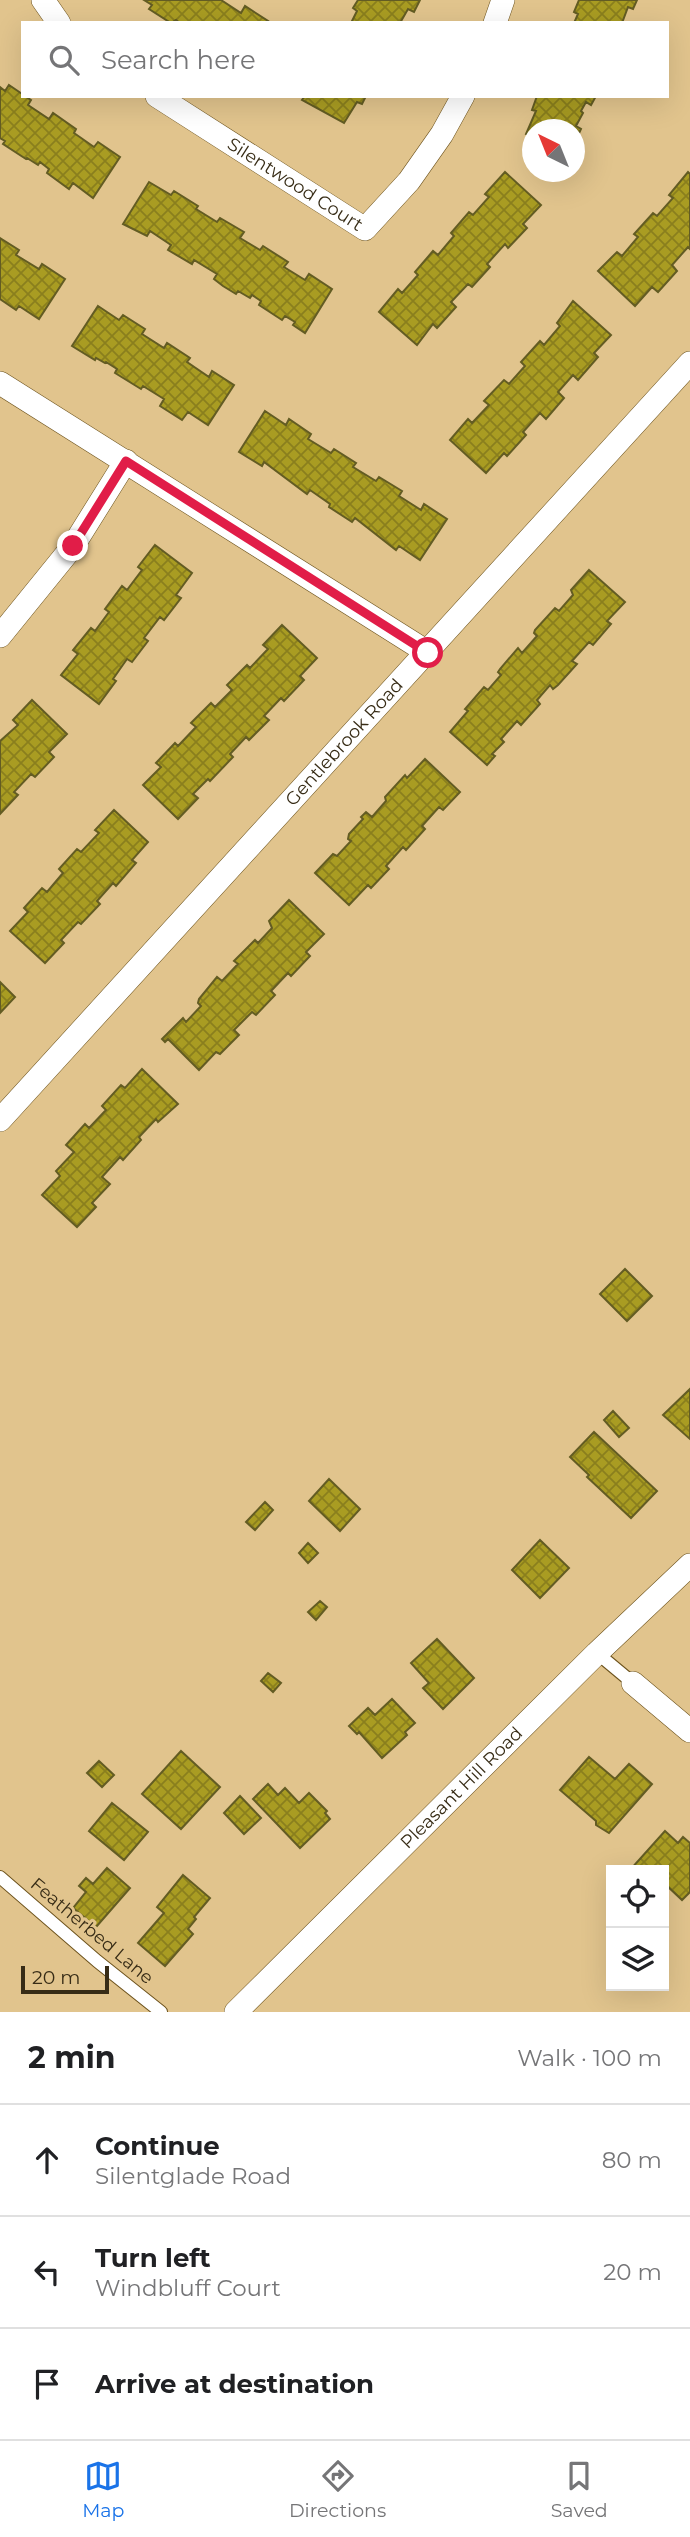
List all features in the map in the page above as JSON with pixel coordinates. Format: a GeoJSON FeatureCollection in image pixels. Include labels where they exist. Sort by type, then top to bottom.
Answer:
{"type":"FeatureCollection","features":[{"type":"Feature","properties":{"kind":"street"},"geometry":{"type":"LineString","coordinates":[[43,0],[58,21]]}},
{"type":"Feature","properties":{"kind":"street"},"geometry":{"type":"LineString","coordinates":[[496,21],[503,0]]}},
{"type":"Feature","properties":{"kind":"street","name":"Silentwood Court"},"geometry":{"type":"LineString","coordinates":[[160,98],[365,229],[409,181],[442,134],[462,98]]}},
{"type":"Feature","properties":{"kind":"street","name":"Gentlebrook Road"},"geometry":{"type":"LineString","coordinates":[[0,1120],[690,363]]}},
{"type":"Feature","properties":{"kind":"street"},"geometry":{"type":"LineString","coordinates":[[0,383],[428,653]]}},
{"type":"Feature","properties":{"kind":"street"},"geometry":{"type":"LineString","coordinates":[[0,636],[73,546],[126,461]]}},
{"type":"Feature","properties":{"kind":"street","name":"Pleasant Hill Road"},"geometry":{"type":"LineString","coordinates":[[236,2012],[597,1653],[690,1565]]}},
{"type":"Feature","properties":{"kind":"street"},"geometry":{"type":"LineString","coordinates":[[633,1683],[690,1731]]}},
{"type":"Feature","properties":{"kind":"lane"},"geometry":{"type":"LineString","coordinates":[[597,1653],[633,1683]]}},
{"type":"Feature","properties":{"kind":"lane","name":"Featherbed Lane"},"geometry":{"type":"LineString","coordinates":[[0,1877],[97,1961],[162,2012]]}},
{"type":"Feature","properties":{"kind":"building"},"geometry":{"type":"Polygon","coordinates":[[[144,0],[221,0],[241,13],[245,6],[268,21],[168,21],[149,9],[152,5],[144,0]]]}},
{"type":"Feature","properties":{"kind":"building"},"geometry":{"type":"Polygon","coordinates":[[[358,0],[420,0],[414,12],[408,9],[401,21],[352,21],[357,11],[353,8],[358,0]]]}},
{"type":"Feature","properties":{"kind":"building"},"geometry":{"type":"Polygon","coordinates":[[[579,0],[637,0],[633,9],[628,7],[623,21],[575,21],[578,14],[574,12],[579,0]]]}},
{"type":"Feature","properties":{"kind":"building"},"geometry":{"type":"Polygon","coordinates":[[[9,85],[21,93],[21,98],[31,100],[28,105],[49,119],[53,113],[76,129],[74,133],[94,147],[98,142],[120,157],[93,198],[73,183],[69,189],[47,173],[49,169],[40,162],[38,165],[3,144],[5,141],[0,138],[0,87],[5,91],[9,85]]]}},
{"type":"Feature","properties":{"kind":"building"},"geometry":{"type":"Polygon","coordinates":[[[365,98],[362,104],[357,102],[344,123],[302,100],[365,98]]]}},
{"type":"Feature","properties":{"kind":"building"},"geometry":{"type":"Polygon","coordinates":[[[536,98],[595,98],[591,105],[586,102],[580,119],[533,119],[536,111],[532,110],[536,98]]]}},
{"type":"Feature","properties":{"kind":"building"},"geometry":{"type":"Polygon","coordinates":[[[505,172],[541,205],[523,224],[527,228],[508,248],[505,244],[487,264],[490,267],[472,287],[468,284],[451,302],[456,307],[437,328],[433,324],[417,345],[379,312],[398,289],[402,293],[418,275],[415,272],[433,251],[438,255],[454,236],[451,233],[469,212],[473,215],[489,197],[485,194],[505,172]]]}},
{"type":"Feature","properties":{"kind":"building"},"geometry":{"type":"Polygon","coordinates":[[[688,172],[690,249],[688,247],[672,265],[677,271],[658,292],[652,287],[635,306],[598,271],[617,252],[622,256],[638,237],[634,234],[653,213],[657,216],[673,198],[669,195],[688,172]]]}},
{"type":"Feature","properties":{"kind":"building"},"geometry":{"type":"Polygon","coordinates":[[[149,182],[171,195],[174,191],[217,222],[220,218],[244,232],[240,238],[260,250],[263,246],[288,262],[284,267],[305,280],[309,274],[332,289],[305,333],[293,325],[295,322],[285,316],[282,320],[259,305],[261,301],[252,295],[250,298],[238,291],[236,294],[214,279],[217,274],[194,260],[192,264],[168,250],[171,245],[150,231],[147,236],[123,224],[149,182]]]}},
{"type":"Feature","properties":{"kind":"building"},"geometry":{"type":"Polygon","coordinates":[[[0,238],[19,250],[16,255],[39,269],[42,264],[65,279],[39,319],[19,306],[16,310],[0,299],[0,238]]]}},
{"type":"Feature","properties":{"kind":"building"},"geometry":{"type":"Polygon","coordinates":[[[573,301],[611,335],[594,353],[598,357],[578,380],[573,375],[558,392],[564,398],[546,419],[540,413],[523,432],[526,435],[507,456],[504,453],[486,473],[450,440],[468,419],[472,423],[489,405],[484,401],[504,380],[509,384],[525,366],[521,362],[540,341],[544,345],[560,326],[557,323],[573,301]]]}},
{"type":"Feature","properties":{"kind":"building"},"geometry":{"type":"Polygon","coordinates":[[[98,306],[119,320],[123,315],[145,329],[142,334],[164,348],[167,343],[190,358],[187,362],[209,377],[212,371],[234,385],[208,425],[188,412],[182,420],[160,406],[164,399],[115,373],[117,369],[106,362],[96,358],[95,360],[72,346],[98,306]]]}},
{"type":"Feature","properties":{"kind":"building"},"geometry":{"type":"Polygon","coordinates":[[[265,411],[286,425],[289,419],[311,434],[308,439],[331,453],[334,449],[356,463],[353,467],[376,481],[379,477],[402,491],[399,496],[421,510],[424,504],[447,519],[420,560],[399,546],[396,550],[355,518],[352,522],[310,490],[307,494],[264,462],[262,466],[239,452],[265,411]]]}},
{"type":"Feature","properties":{"kind":"building"},"geometry":{"type":"Polygon","coordinates":[[[155,545],[192,573],[176,595],[181,598],[164,620],[160,617],[144,638],[148,641],[132,662],[127,659],[113,679],[116,681],[99,704],[61,675],[78,654],[73,650],[91,628],[95,631],[109,612],[105,609],[122,586],[127,590],[142,570],[138,567],[155,545]]]}},
{"type":"Feature","properties":{"kind":"building"},"geometry":{"type":"Polygon","coordinates":[[[589,570],[625,602],[607,621],[611,624],[593,645],[589,642],[572,661],[577,664],[558,685],[553,689],[550,685],[537,700],[540,704],[521,725],[517,721],[501,739],[504,742],[492,754],[495,756],[487,765],[450,732],[484,687],[488,690],[501,675],[498,672],[518,648],[522,653],[537,636],[535,630],[555,608],[559,611],[573,595],[571,590],[589,570]]]}},
{"type":"Feature","properties":{"kind":"building"},"geometry":{"type":"Polygon","coordinates":[[[282,625],[317,658],[300,676],[304,680],[284,701],[281,698],[264,716],[269,720],[249,740],[246,737],[230,754],[233,757],[193,794],[198,798],[178,819],[143,785],[161,767],[156,763],[175,743],[178,746],[196,727],[191,723],[211,703],[215,707],[232,690],[227,685],[247,665],[250,668],[268,649],[263,645],[282,625]]]}},
{"type":"Feature","properties":{"kind":"building"},"geometry":{"type":"Polygon","coordinates":[[[32,700],[67,734],[49,752],[54,757],[35,777],[31,774],[14,792],[18,795],[0,814],[0,741],[18,725],[13,720],[32,700]]]}},
{"type":"Feature","properties":{"kind":"building"},"geometry":{"type":"Polygon","coordinates":[[[425,759],[460,792],[443,810],[439,807],[422,826],[425,829],[406,850],[403,847],[386,866],[389,869],[371,888],[368,885],[349,905],[315,873],[333,854],[337,856],[351,841],[348,839],[349,834],[363,819],[361,817],[366,812],[372,817],[386,801],[385,797],[405,775],[407,778],[425,759]]]}},
{"type":"Feature","properties":{"kind":"building"},"geometry":{"type":"Polygon","coordinates":[[[114,810],[148,842],[132,860],[136,863],[116,886],[113,883],[97,901],[100,904],[81,924],[78,922],[61,940],[64,943],[45,963],[10,931],[28,912],[24,908],[42,888],[47,892],[63,873],[59,869],[77,849],[81,852],[99,833],[95,830],[114,810]]]}},
{"type":"Feature","properties":{"kind":"building"},"geometry":{"type":"Polygon","coordinates":[[[289,900],[324,934],[306,952],[310,956],[291,976],[288,973],[271,991],[275,995],[256,1015],[252,1012],[234,1030],[239,1035],[220,1054],[216,1052],[199,1070],[168,1039],[165,1042],[162,1039],[183,1018],[186,1022],[201,1006],[199,999],[217,977],[222,981],[238,964],[234,961],[255,940],[258,943],[272,928],[269,921],[289,900]]]}},
{"type":"Feature","properties":{"kind":"building"},"geometry":{"type":"Polygon","coordinates":[[[0,982],[15,997],[0,1013],[0,982]]]}},
{"type":"Feature","properties":{"kind":"building"},"geometry":{"type":"Polygon","coordinates":[[[142,1069],[178,1104],[158,1122],[156,1119],[123,1160],[120,1157],[102,1177],[110,1184],[92,1203],[96,1207],[77,1227],[42,1195],[60,1176],[56,1171],[74,1152],[66,1145],[85,1124],[89,1128],[106,1110],[102,1106],[121,1085],[125,1088],[142,1069]]]}},
{"type":"Feature","properties":{"kind":"building"},"geometry":{"type":"Polygon","coordinates":[[[625,1269],[652,1296],[627,1321],[600,1294],[625,1269]]]}},
{"type":"Feature","properties":{"kind":"building"},"geometry":{"type":"Polygon","coordinates":[[[690,1389],[690,1439],[663,1415],[690,1389]]]}},
{"type":"Feature","properties":{"kind":"building"},"geometry":{"type":"Polygon","coordinates":[[[613,1411],[629,1428],[619,1437],[604,1420],[613,1411]]]}},
{"type":"Feature","properties":{"kind":"building"},"geometry":{"type":"Polygon","coordinates":[[[594,1432],[657,1491],[631,1518],[587,1477],[589,1475],[570,1457],[594,1432]]]}},
{"type":"Feature","properties":{"kind":"building"},"geometry":{"type":"Polygon","coordinates":[[[329,1479],[360,1509],[340,1531],[309,1501],[329,1479]]]}},
{"type":"Feature","properties":{"kind":"building"},"geometry":{"type":"Polygon","coordinates":[[[265,1502],[273,1510],[255,1530],[246,1522],[265,1502]]]}},
{"type":"Feature","properties":{"kind":"building"},"geometry":{"type":"Polygon","coordinates":[[[540,1540],[569,1568],[540,1598],[512,1570],[540,1540]]]}},
{"type":"Feature","properties":{"kind":"building"},"geometry":{"type":"Polygon","coordinates":[[[308,1543],[318,1553],[308,1563],[299,1553],[308,1543]]]}},
{"type":"Feature","properties":{"kind":"building"},"geometry":{"type":"Polygon","coordinates":[[[320,1601],[327,1607],[316,1620],[308,1612],[320,1601]]]}},
{"type":"Feature","properties":{"kind":"building"},"geometry":{"type":"Polygon","coordinates":[[[437,1639],[474,1678],[443,1709],[423,1688],[429,1683],[411,1663],[437,1639]]]}},
{"type":"Feature","properties":{"kind":"building"},"geometry":{"type":"Polygon","coordinates":[[[268,1673],[281,1683],[273,1692],[261,1681],[268,1673]]]}},
{"type":"Feature","properties":{"kind":"building"},"geometry":{"type":"Polygon","coordinates":[[[392,1699],[415,1723],[405,1732],[407,1735],[382,1758],[359,1732],[357,1734],[349,1726],[368,1708],[375,1715],[392,1699]]]}},
{"type":"Feature","properties":{"kind":"building"},"geometry":{"type":"Polygon","coordinates":[[[181,1751],[220,1787],[181,1829],[142,1794],[181,1751]]]}},
{"type":"Feature","properties":{"kind":"building"},"geometry":{"type":"Polygon","coordinates":[[[589,1757],[615,1779],[629,1764],[652,1784],[609,1833],[596,1825],[596,1821],[560,1790],[589,1757]]]}},
{"type":"Feature","properties":{"kind":"building"},"geometry":{"type":"Polygon","coordinates":[[[99,1761],[114,1775],[102,1787],[87,1773],[99,1761]]]}},
{"type":"Feature","properties":{"kind":"building"},"geometry":{"type":"Polygon","coordinates":[[[268,1784],[278,1795],[285,1788],[299,1803],[309,1793],[327,1811],[325,1813],[330,1819],[300,1848],[253,1799],[268,1784]]]}},
{"type":"Feature","properties":{"kind":"building"},"geometry":{"type":"Polygon","coordinates":[[[240,1796],[261,1818],[244,1834],[224,1813],[240,1796]]]}},
{"type":"Feature","properties":{"kind":"building"},"geometry":{"type":"Polygon","coordinates":[[[112,1803],[148,1832],[124,1860],[89,1831],[112,1803]]]}},
{"type":"Feature","properties":{"kind":"building"},"geometry":{"type":"Polygon","coordinates":[[[665,1831],[678,1843],[683,1837],[690,1843],[690,1892],[682,1900],[669,1888],[669,1865],[634,1865],[665,1831]]]}},
{"type":"Feature","properties":{"kind":"building"},"geometry":{"type":"Polygon","coordinates":[[[107,1868],[130,1888],[96,1927],[73,1908],[86,1892],[79,1886],[86,1878],[93,1884],[107,1868]]]}},
{"type":"Feature","properties":{"kind":"building"},"geometry":{"type":"Polygon","coordinates":[[[183,1875],[210,1898],[188,1929],[193,1934],[165,1966],[138,1943],[164,1913],[157,1907],[183,1875]]]}},
{"type":"Feature","properties":{"kind":"route"},"geometry":{"type":"LineString","coordinates":[[73,546],[126,461],[428,653]]}}]}
